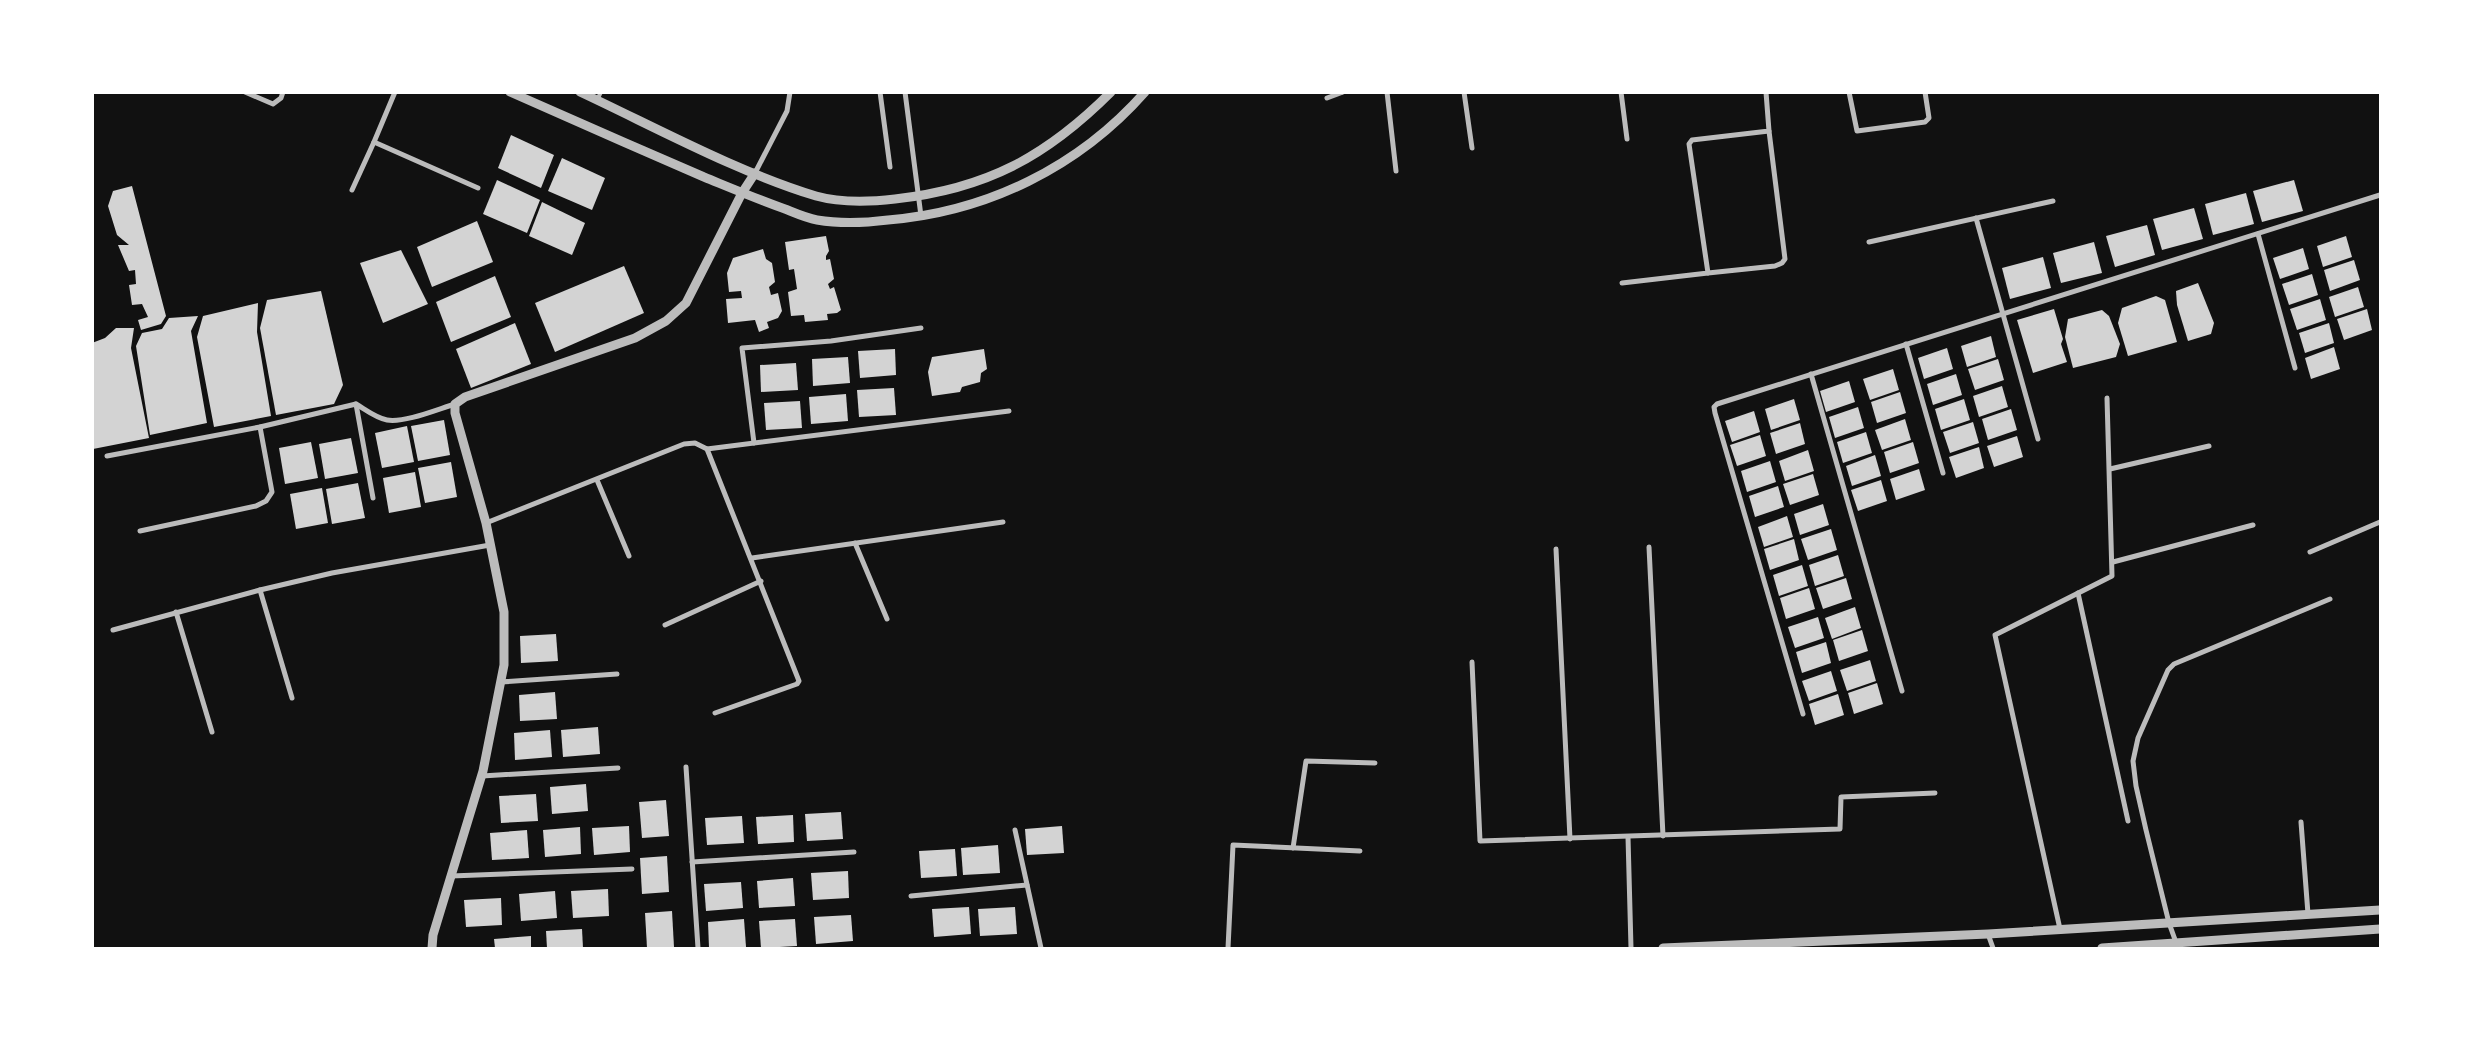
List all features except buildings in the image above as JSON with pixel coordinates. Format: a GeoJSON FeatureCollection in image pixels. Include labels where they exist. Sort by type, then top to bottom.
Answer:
{"type":"FeatureCollection","features":[{"type":"Feature","properties":{"kind":"street"},"geometry":{"type":"LineString","coordinates":[[245,92],[274,104],[278,102],[283,92]]}},
{"type":"Feature","properties":{"kind":"street"},"geometry":{"type":"LineString","coordinates":[[352,190],[395,92]]}},
{"type":"Feature","properties":{"kind":"street"},"geometry":{"type":"LineString","coordinates":[[510,92],[742,193],[814,220],[840,223],[921,218],[972,204],[1016,187],[1052,170],[1086,148],[1128,112],[1145,92]]}},
{"type":"Feature","properties":{"kind":"street"},"geometry":{"type":"LineString","coordinates":[[580,92],[599,96],[755,173],[818,196],[864,202],[918,196],[965,187],[1011,167],[1052,144],[1082,121],[1111,92]]}},
{"type":"Feature","properties":{"kind":"street"},"geometry":{"type":"LineString","coordinates":[[107,456],[260,427],[356,404],[378,417],[389,420],[401,420],[455,404],[465,397],[635,338],[666,321],[686,303],[742,193],[755,173],[787,111],[790,92]]}},
{"type":"Feature","properties":{"kind":"street"},"geometry":{"type":"LineString","coordinates":[[880,92],[890,167]]}},
{"type":"Feature","properties":{"kind":"street"},"geometry":{"type":"LineString","coordinates":[[905,92],[921,218]]}},
{"type":"Feature","properties":{"kind":"street"},"geometry":{"type":"LineString","coordinates":[[1327,98],[1343,92]]}},
{"type":"Feature","properties":{"kind":"street"},"geometry":{"type":"LineString","coordinates":[[1387,92],[1396,171]]}},
{"type":"Feature","properties":{"kind":"street"},"geometry":{"type":"LineString","coordinates":[[1464,92],[1472,148]]}},
{"type":"Feature","properties":{"kind":"street"},"geometry":{"type":"LineString","coordinates":[[1621,92],[1627,139]]}},
{"type":"Feature","properties":{"kind":"street"},"geometry":{"type":"LineString","coordinates":[[1622,283],[1775,266],[1782,263],[1785,259],[1766,92]]}},
{"type":"Feature","properties":{"kind":"street"},"geometry":{"type":"LineString","coordinates":[[1849,92],[1857,131],[1925,122],[1929,118],[1925,92]]}},
{"type":"Feature","properties":{"kind":"street"},"geometry":{"type":"LineString","coordinates":[[1708,273],[1689,144],[1692,140],[1769,130]]}},
{"type":"Feature","properties":{"kind":"street"},"geometry":{"type":"LineString","coordinates":[[374,142],[478,188]]}},
{"type":"Feature","properties":{"kind":"street"},"geometry":{"type":"LineString","coordinates":[[1803,714],[1714,407],[1717,404],[2380,195]]}},
{"type":"Feature","properties":{"kind":"street"},"geometry":{"type":"LineString","coordinates":[[1869,242],[2053,202]]}},
{"type":"Feature","properties":{"kind":"street"},"geometry":{"type":"LineString","coordinates":[[1976,218],[2038,439]]}},
{"type":"Feature","properties":{"kind":"street"},"geometry":{"type":"LineString","coordinates":[[2258,234],[2295,368]]}},
{"type":"Feature","properties":{"kind":"street"},"geometry":{"type":"LineString","coordinates":[[754,443],[742,348],[831,341],[921,328]]}},
{"type":"Feature","properties":{"kind":"street"},"geometry":{"type":"LineString","coordinates":[[1906,344],[1942,473]]}},
{"type":"Feature","properties":{"kind":"street"},"geometry":{"type":"LineString","coordinates":[[1811,374],[1902,691]]}},
{"type":"Feature","properties":{"kind":"street"},"geometry":{"type":"LineString","coordinates":[[2060,929],[1995,635],[2111,577],[2113,562],[2107,398]]}},
{"type":"Feature","properties":{"kind":"street"},"geometry":{"type":"LineString","coordinates":[[356,404],[373,498]]}},
{"type":"Feature","properties":{"kind":"street"},"geometry":{"type":"LineString","coordinates":[[432,948],[433,935],[482,776],[504,665],[504,612],[486,523],[455,413],[455,404]]}},
{"type":"Feature","properties":{"kind":"street"},"geometry":{"type":"LineString","coordinates":[[486,523],[684,444],[694,443],[708,449],[1009,411]]}},
{"type":"Feature","properties":{"kind":"street"},"geometry":{"type":"LineString","coordinates":[[140,531],[256,506],[266,501],[272,492],[260,427]]}},
{"type":"Feature","properties":{"kind":"street"},"geometry":{"type":"LineString","coordinates":[[2110,469],[2209,446]]}},
{"type":"Feature","properties":{"kind":"street"},"geometry":{"type":"LineString","coordinates":[[708,449],[799,681],[797,684],[714,714]]}},
{"type":"Feature","properties":{"kind":"street"},"geometry":{"type":"LineString","coordinates":[[597,480],[629,556]]}},
{"type":"Feature","properties":{"kind":"street"},"geometry":{"type":"LineString","coordinates":[[752,558],[1003,522]]}},
{"type":"Feature","properties":{"kind":"street"},"geometry":{"type":"LineString","coordinates":[[2310,552],[2380,522]]}},
{"type":"Feature","properties":{"kind":"street"},"geometry":{"type":"LineString","coordinates":[[2113,562],[2253,525]]}},
{"type":"Feature","properties":{"kind":"street"},"geometry":{"type":"LineString","coordinates":[[855,543],[887,619]]}},
{"type":"Feature","properties":{"kind":"street"},"geometry":{"type":"LineString","coordinates":[[113,630],[260,590],[332,573],[490,544]]}},
{"type":"Feature","properties":{"kind":"street"},"geometry":{"type":"LineString","coordinates":[[1650,547],[1663,836]]}},
{"type":"Feature","properties":{"kind":"street"},"geometry":{"type":"LineString","coordinates":[[1556,548],[1570,839]]}},
{"type":"Feature","properties":{"kind":"street"},"geometry":{"type":"LineString","coordinates":[[665,625],[761,581]]}},
{"type":"Feature","properties":{"kind":"street"},"geometry":{"type":"LineString","coordinates":[[260,590],[292,698]]}},
{"type":"Feature","properties":{"kind":"street"},"geometry":{"type":"LineString","coordinates":[[2078,593],[2128,821]]}},
{"type":"Feature","properties":{"kind":"street"},"geometry":{"type":"LineString","coordinates":[[2177,946],[2136,786],[2133,761],[2138,738],[2168,670],[2174,664],[2330,599]]}},
{"type":"Feature","properties":{"kind":"street"},"geometry":{"type":"LineString","coordinates":[[176,612],[212,732]]}},
{"type":"Feature","properties":{"kind":"street"},"geometry":{"type":"LineString","coordinates":[[1472,662],[1480,841],[1840,829],[1840,797],[1935,793]]}},
{"type":"Feature","properties":{"kind":"street"},"geometry":{"type":"LineString","coordinates":[[501,682],[617,674]]}},
{"type":"Feature","properties":{"kind":"street"},"geometry":{"type":"LineString","coordinates":[[1293,848],[1306,761],[1375,762]]}},
{"type":"Feature","properties":{"kind":"street"},"geometry":{"type":"LineString","coordinates":[[686,767],[698,948]]}},
{"type":"Feature","properties":{"kind":"street"},"geometry":{"type":"LineString","coordinates":[[482,776],[618,768]]}},
{"type":"Feature","properties":{"kind":"street"},"geometry":{"type":"LineString","coordinates":[[2301,822],[2308,914]]}},
{"type":"Feature","properties":{"kind":"street"},"geometry":{"type":"LineString","coordinates":[[1015,830],[1041,948]]}},
{"type":"Feature","properties":{"kind":"street"},"geometry":{"type":"LineString","coordinates":[[1628,837],[1631,948]]}},
{"type":"Feature","properties":{"kind":"street"},"geometry":{"type":"LineString","coordinates":[[1228,948],[1233,845],[1360,851]]}},
{"type":"Feature","properties":{"kind":"street"},"geometry":{"type":"LineString","coordinates":[[692,862],[854,852]]}},
{"type":"Feature","properties":{"kind":"street"},"geometry":{"type":"LineString","coordinates":[[451,876],[632,869]]}},
{"type":"Feature","properties":{"kind":"street"},"geometry":{"type":"LineString","coordinates":[[910,896],[1027,885]]}},
{"type":"Feature","properties":{"kind":"street"},"geometry":{"type":"LineString","coordinates":[[1663,948],[1988,934],[2380,910]]}},
{"type":"Feature","properties":{"kind":"street"},"geometry":{"type":"LineString","coordinates":[[2102,948],[2177,946],[2380,929]]}},
{"type":"Feature","properties":{"kind":"street"},"geometry":{"type":"LineString","coordinates":[[1988,934],[1993,948]]}}]}
